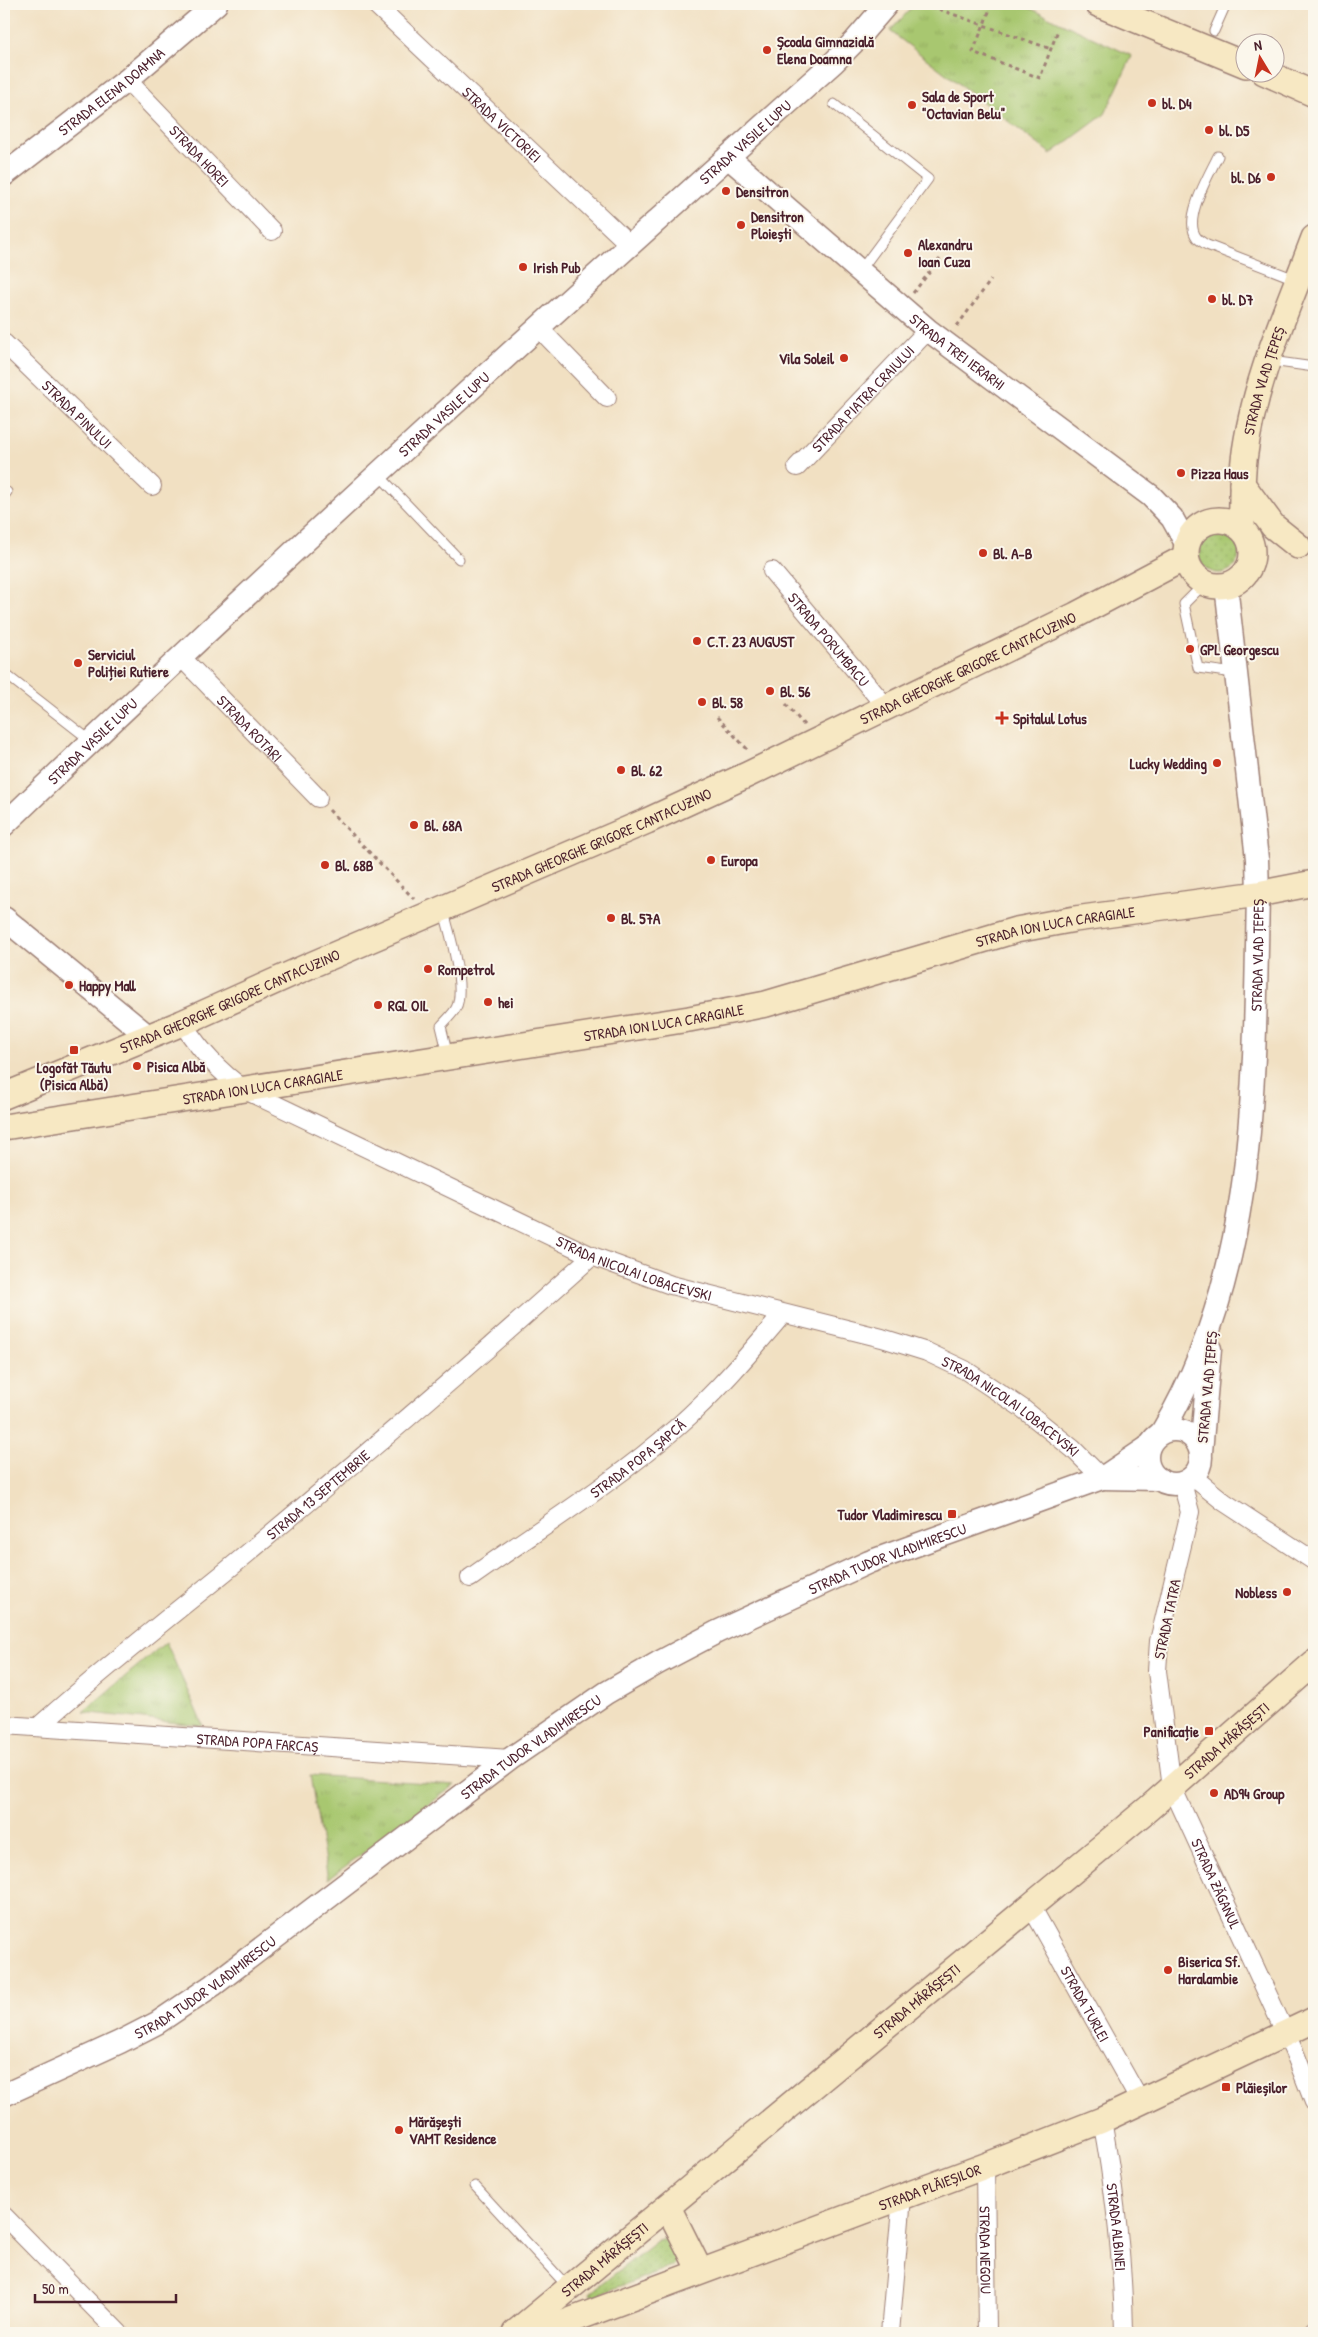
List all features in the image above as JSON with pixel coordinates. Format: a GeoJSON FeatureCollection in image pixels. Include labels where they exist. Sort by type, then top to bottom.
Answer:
{"type":"FeatureCollection","features":[{"type":"Feature","properties":{"kind":"main road"},"geometry":{"type":"LineString","coordinates":[[1098,4],[1213,36],[1236,56]]}},
{"type":"Feature","properties":{"kind":"main road"},"geometry":{"type":"LineString","coordinates":[[1286,82],[1314,94]]}},
{"type":"Feature","properties":{"kind":"main road","name":"STRADA VLAD ȚEPEȘ"},"geometry":{"type":"LineString","coordinates":[[1245,533],[1242,484],[1248,436],[1268,360],[1314,238]]}},
{"type":"Feature","properties":{"kind":"main road"},"geometry":{"type":"LineString","coordinates":[[1242,484],[1273,526],[1306,546]]}},
{"type":"Feature","properties":{"kind":"main road","name":"STRADA GHEORGHE GRIGORE CANTACUZINO"},"geometry":{"type":"LineString","coordinates":[[4,1096],[182,1023],[647,821],[1076,615],[1187,551],[1198,528],[1210,522],[1224,520],[1245,533],[1272,543],[1306,546]]}},
{"type":"Feature","properties":{"kind":"main road"},"geometry":{"type":"LineString","coordinates":[[1187,551],[1192,573],[1216,584],[1244,576],[1250,564],[1252,551],[1245,533]]}},
{"type":"Feature","properties":{"kind":"main road","name":"STRADA ION LUCA CARAGIALE"},"geometry":{"type":"LineString","coordinates":[[4,1127],[449,1058],[766,1004],[1016,930],[1075,919],[1258,894],[1314,883]]}},
{"type":"Feature","properties":{"kind":"main road","name":"STRADA MĂRĂȘEȘTI"},"geometry":{"type":"LineString","coordinates":[[515,2333],[1031,1906],[1172,1787],[1314,1663]]}},
{"type":"Feature","properties":{"kind":"main road","name":"STRADA PLĂIEȘILOR"},"geometry":{"type":"LineString","coordinates":[[552,2331],[700,2271],[985,2166],[1102,2120],[1286,2035],[1314,2020]]}},
{"type":"Feature","properties":{"kind":"main road"},"geometry":{"type":"LineString","coordinates":[[668,2207],[700,2271]]}},
{"type":"Feature","properties":{"kind":"street","name":"STRADA ELENA DOAMNA"},"geometry":{"type":"LineString","coordinates":[[4,174],[127,80],[216,4]]}},
{"type":"Feature","properties":{"kind":"street","name":"STRADA VICTORIEI"},"geometry":{"type":"LineString","coordinates":[[375,4],[629,244]]}},
{"type":"Feature","properties":{"kind":"street","name":"STRADA VASILE LUPU"},"geometry":{"type":"LineString","coordinates":[[4,826],[91,741],[377,473],[856,41],[887,4]]}},
{"type":"Feature","properties":{"kind":"street","name":"STRADA HOREI"},"geometry":{"type":"LineString","coordinates":[[127,80],[272,231]]}},
{"type":"Feature","properties":{"kind":"street","name":"STRADA TREI IERARHI"},"geometry":{"type":"LineString","coordinates":[[728,157],[936,336],[1151,496],[1172,518],[1187,551]]}},
{"type":"Feature","properties":{"kind":"street"},"geometry":{"type":"LineString","coordinates":[[538,327],[607,398]]}},
{"type":"Feature","properties":{"kind":"street","name":"STRADA PIATRA CRAIULUI"},"geometry":{"type":"LineString","coordinates":[[797,467],[936,336]]}},
{"type":"Feature","properties":{"kind":"street","name":"STRADA PINULUI"},"geometry":{"type":"LineString","coordinates":[[4,343],[152,486]]}},
{"type":"Feature","properties":{"kind":"street","name":"STRADA PORUMBACU"},"geometry":{"type":"LineString","coordinates":[[772,571],[886,707]]}},
{"type":"Feature","properties":{"kind":"street","name":"STRADA VLAD ȚEPEȘ"},"geometry":{"type":"LineString","coordinates":[[1155,1439],[1188,1385],[1213,1321],[1229,1257],[1244,1183],[1251,1124],[1258,894],[1257,859],[1236,673],[1216,584]]}},
{"type":"Feature","properties":{"kind":"street","name":"STRADA ROTARI"},"geometry":{"type":"LineString","coordinates":[[181,657],[318,798]]}},
{"type":"Feature","properties":{"kind":"street"},"geometry":{"type":"LineString","coordinates":[[4,918],[148,1037]]}},
{"type":"Feature","properties":{"kind":"street","name":"STRADA NICOLAI LOBACEVSKI"},"geometry":{"type":"LineString","coordinates":[[182,1023],[203,1054],[223,1074],[246,1090],[592,1256],[671,1285],[882,1338],[927,1352],[965,1370],[1022,1408],[1073,1449],[1102,1478]]}},
{"type":"Feature","properties":{"kind":"street","name":"STRADA 13 SEPTEMBRIE"},"geometry":{"type":"LineString","coordinates":[[38,1727],[79,1690],[226,1571],[450,1383],[592,1256]]}},
{"type":"Feature","properties":{"kind":"street","name":"STRADA POPA ȘAPCĂ"},"geometry":{"type":"LineString","coordinates":[[470,1578],[613,1478],[678,1427],[720,1384],[782,1314]]}},
{"type":"Feature","properties":{"kind":"street","name":"STRADA VLAD ȚEPEȘ"},"geometry":{"type":"LineString","coordinates":[[1201,1452],[1213,1321]]}},
{"type":"Feature","properties":{"kind":"street"},"geometry":{"type":"LineString","coordinates":[[1178,1429],[1186,1432],[1198,1444],[1201,1452],[1200,1462],[1188,1480],[1174,1484],[1159,1479],[1147,1465],[1155,1439],[1178,1429]]}},
{"type":"Feature","properties":{"kind":"street","name":"STRADA TUDOR VLADIMIRESCU"},"geometry":{"type":"LineString","coordinates":[[4,2095],[157,2023],[213,1985],[510,1760],[606,1693],[717,1632],[870,1562],[1102,1478],[1155,1439]]}},
{"type":"Feature","properties":{"kind":"street","name":"STRADA TUDOR VLADIMIRESCU"},"geometry":{"type":"LineString","coordinates":[[1102,1478],[1159,1479]]}},
{"type":"Feature","properties":{"kind":"street"},"geometry":{"type":"LineString","coordinates":[[1188,1480],[1314,1561]]}},
{"type":"Feature","properties":{"kind":"street","name":"STRADA TATRA"},"geometry":{"type":"LineString","coordinates":[[1172,1787],[1157,1671],[1159,1641],[1190,1512],[1188,1480]]}},
{"type":"Feature","properties":{"kind":"street","name":"STRADA POPA FARCAȘ"},"geometry":{"type":"LineString","coordinates":[[4,1725],[510,1760]]}},
{"type":"Feature","properties":{"kind":"street","name":"STRADA ZĂGANUL"},"geometry":{"type":"LineString","coordinates":[[1172,1787],[1286,2035],[1314,2102]]}},
{"type":"Feature","properties":{"kind":"street","name":"STRADA TURLEI"},"geometry":{"type":"LineString","coordinates":[[1031,1906],[1141,2103]]}},
{"type":"Feature","properties":{"kind":"street","name":"STRADA ALBINEI"},"geometry":{"type":"LineString","coordinates":[[1102,2120],[1118,2222],[1124,2280],[1124,2333]]}},
{"type":"Feature","properties":{"kind":"street","name":"STRADA NEGOIU"},"geometry":{"type":"LineString","coordinates":[[985,2166],[987,2333]]}},
{"type":"Feature","properties":{"kind":"street"},"geometry":{"type":"LineString","coordinates":[[890,2333],[902,2196]]}},
{"type":"Feature","properties":{"kind":"street"},"geometry":{"type":"LineString","coordinates":[[4,2216],[119,2333]]}},
{"type":"Feature","properties":{"kind":"lane"},"geometry":{"type":"LineString","coordinates":[[1213,36],[1226,4]]}},
{"type":"Feature","properties":{"kind":"lane"},"geometry":{"type":"LineString","coordinates":[[834,104],[928,179],[860,271]]}},
{"type":"Feature","properties":{"kind":"lane"},"geometry":{"type":"LineString","coordinates":[[1218,156],[1193,211],[1191,224],[1197,238],[1207,245],[1298,280]]}},
{"type":"Feature","properties":{"kind":"lane"},"geometry":{"type":"LineString","coordinates":[[1268,360],[1314,367]]}},
{"type":"Feature","properties":{"kind":"lane"},"geometry":{"type":"LineString","coordinates":[[377,473],[459,559]]}},
{"type":"Feature","properties":{"kind":"lane"},"geometry":{"type":"LineString","coordinates":[[1216,584],[1184,604],[1198,668],[1236,673]]}},
{"type":"Feature","properties":{"kind":"lane"},"geometry":{"type":"LineString","coordinates":[[4,673],[91,741]]}},
{"type":"Feature","properties":{"kind":"lane"},"geometry":{"type":"LineString","coordinates":[[436,912],[451,937],[459,995],[456,1007],[441,1026],[449,1058]]}},
{"type":"Feature","properties":{"kind":"lane"},"geometry":{"type":"LineString","coordinates":[[476,2186],[569,2288]]}},
{"type":"Feature","properties":{"kind":"path"},"geometry":{"type":"LineString","coordinates":[[924,4],[1050,49]]}},
{"type":"Feature","properties":{"kind":"path"},"geometry":{"type":"LineString","coordinates":[[992,4],[973,52],[1006,66],[1040,78],[1058,30]]}},
{"type":"Feature","properties":{"kind":"path"},"geometry":{"type":"LineString","coordinates":[[902,307],[940,259]]}},
{"type":"Feature","properties":{"kind":"path"},"geometry":{"type":"LineString","coordinates":[[936,336],[991,280]]}},
{"type":"Feature","properties":{"kind":"path"},"geometry":{"type":"LineString","coordinates":[[786,704],[809,731]]}},
{"type":"Feature","properties":{"kind":"path"},"geometry":{"type":"LineString","coordinates":[[717,717],[754,757]]}},
{"type":"Feature","properties":{"kind":"path"},"geometry":{"type":"LineString","coordinates":[[318,798],[436,912]]}},
{"type":"Feature","properties":{"kind":"green space"},"geometry":{"type":"Polygon","coordinates":[[[915,4],[1021,4],[1132,56],[1105,114],[1051,154],[890,31],[915,4]]]}},
{"type":"Feature","properties":{"kind":"green space"},"geometry":{"type":"Polygon","coordinates":[[[1223,533],[1230,536],[1236,542],[1239,553],[1238,561],[1230,570],[1223,573],[1215,573],[1208,570],[1200,561],[1199,549],[1202,542],[1211,534],[1223,533]]]}},
{"type":"Feature","properties":{"kind":"green space"},"geometry":{"type":"Polygon","coordinates":[[[166,1642],[203,1726],[83,1712],[166,1642]]]}},
{"type":"Feature","properties":{"kind":"green space"},"geometry":{"type":"Polygon","coordinates":[[[310,1775],[455,1785],[328,1879],[310,1775]]]}},
{"type":"Feature","properties":{"kind":"green space"},"geometry":{"type":"Polygon","coordinates":[[[658,2240],[668,2241],[678,2257],[677,2262],[673,2266],[592,2297],[590,2293],[658,2240]]]}},
{"type":"Feature","properties":{"kind":"place","name":"Școala Gimnazială Elena Doamna"},"geometry":{"type":"Point","coordinates":[767,50]}},
{"type":"Feature","properties":{"kind":"place","name":"bl. D4"},"geometry":{"type":"Point","coordinates":[1152,103]}},
{"type":"Feature","properties":{"kind":"place","name":"Sala de Sport \"Octavian Belu\""},"geometry":{"type":"Point","coordinates":[912,105]}},
{"type":"Feature","properties":{"kind":"place","name":"bl. D5"},"geometry":{"type":"Point","coordinates":[1209,130]}},
{"type":"Feature","properties":{"kind":"place","name":"bl. D6"},"geometry":{"type":"Point","coordinates":[1271,177]}},
{"type":"Feature","properties":{"kind":"place","name":"Densitron"},"geometry":{"type":"Point","coordinates":[726,191]}},
{"type":"Feature","properties":{"kind":"place","name":"Densitron Ploiești"},"geometry":{"type":"Point","coordinates":[741,225]}},
{"type":"Feature","properties":{"kind":"place","name":"Alexandru Ioan Cuza"},"geometry":{"type":"Point","coordinates":[908,253]}},
{"type":"Feature","properties":{"kind":"place","name":"Irish Pub"},"geometry":{"type":"Point","coordinates":[523,267]}},
{"type":"Feature","properties":{"kind":"place","name":"bl. D7"},"geometry":{"type":"Point","coordinates":[1212,299]}},
{"type":"Feature","properties":{"kind":"place","name":"Vila Soleil"},"geometry":{"type":"Point","coordinates":[844,358]}},
{"type":"Feature","properties":{"kind":"place","name":"Pizza Haus"},"geometry":{"type":"Point","coordinates":[1181,473]}},
{"type":"Feature","properties":{"kind":"place","name":"Bl. A-B"},"geometry":{"type":"Point","coordinates":[983,553]}},
{"type":"Feature","properties":{"kind":"place","name":"C.T. 23 AUGUST"},"geometry":{"type":"Point","coordinates":[697,641]}},
{"type":"Feature","properties":{"kind":"place","name":"GPL Georgescu"},"geometry":{"type":"Point","coordinates":[1190,649]}},
{"type":"Feature","properties":{"kind":"place","name":"Serviciul Poliției Rutiere"},"geometry":{"type":"Point","coordinates":[78,663]}},
{"type":"Feature","properties":{"kind":"place","name":"Bl. 56"},"geometry":{"type":"Point","coordinates":[770,691]}},
{"type":"Feature","properties":{"kind":"place","name":"Bl. 58"},"geometry":{"type":"Point","coordinates":[702,702]}},
{"type":"Feature","properties":{"kind":"place","name":"Spitalul Lotus"},"geometry":{"type":"Point","coordinates":[1002,718]}},
{"type":"Feature","properties":{"kind":"place","name":"Lucky Wedding"},"geometry":{"type":"Point","coordinates":[1217,763]}},
{"type":"Feature","properties":{"kind":"place","name":"Bl. 62"},"geometry":{"type":"Point","coordinates":[621,770]}},
{"type":"Feature","properties":{"kind":"place","name":"Bl. 68A"},"geometry":{"type":"Point","coordinates":[414,825]}},
{"type":"Feature","properties":{"kind":"place","name":"Europa"},"geometry":{"type":"Point","coordinates":[711,860]}},
{"type":"Feature","properties":{"kind":"place","name":"Bl. 68B"},"geometry":{"type":"Point","coordinates":[325,865]}},
{"type":"Feature","properties":{"kind":"place","name":"Bl. 57A"},"geometry":{"type":"Point","coordinates":[611,918]}},
{"type":"Feature","properties":{"kind":"place","name":"Rompetrol"},"geometry":{"type":"Point","coordinates":[428,969]}},
{"type":"Feature","properties":{"kind":"place","name":"Happy Mall"},"geometry":{"type":"Point","coordinates":[69,985]}},
{"type":"Feature","properties":{"kind":"place","name":"hei"},"geometry":{"type":"Point","coordinates":[488,1002]}},
{"type":"Feature","properties":{"kind":"place","name":"RGL OIL"},"geometry":{"type":"Point","coordinates":[378,1005]}},
{"type":"Feature","properties":{"kind":"place","name":"Logofăt Tăutu (Pisica Albă)"},"geometry":{"type":"Point","coordinates":[74,1050]}},
{"type":"Feature","properties":{"kind":"place","name":"Pisica Albă"},"geometry":{"type":"Point","coordinates":[137,1066]}},
{"type":"Feature","properties":{"kind":"place","name":"Tudor Vladimirescu"},"geometry":{"type":"Point","coordinates":[952,1514]}},
{"type":"Feature","properties":{"kind":"place","name":"Nobless"},"geometry":{"type":"Point","coordinates":[1287,1592]}},
{"type":"Feature","properties":{"kind":"place","name":"Panificație"},"geometry":{"type":"Point","coordinates":[1209,1731]}},
{"type":"Feature","properties":{"kind":"place","name":"AD94 Group"},"geometry":{"type":"Point","coordinates":[1214,1793]}},
{"type":"Feature","properties":{"kind":"place","name":"Biserica Sf. Haralambie"},"geometry":{"type":"Point","coordinates":[1168,1970]}},
{"type":"Feature","properties":{"kind":"place","name":"Plăieșilor"},"geometry":{"type":"Point","coordinates":[1226,2087]}},
{"type":"Feature","properties":{"kind":"place","name":"Mărășești VAMT Residence"},"geometry":{"type":"Point","coordinates":[399,2130]}}]}
